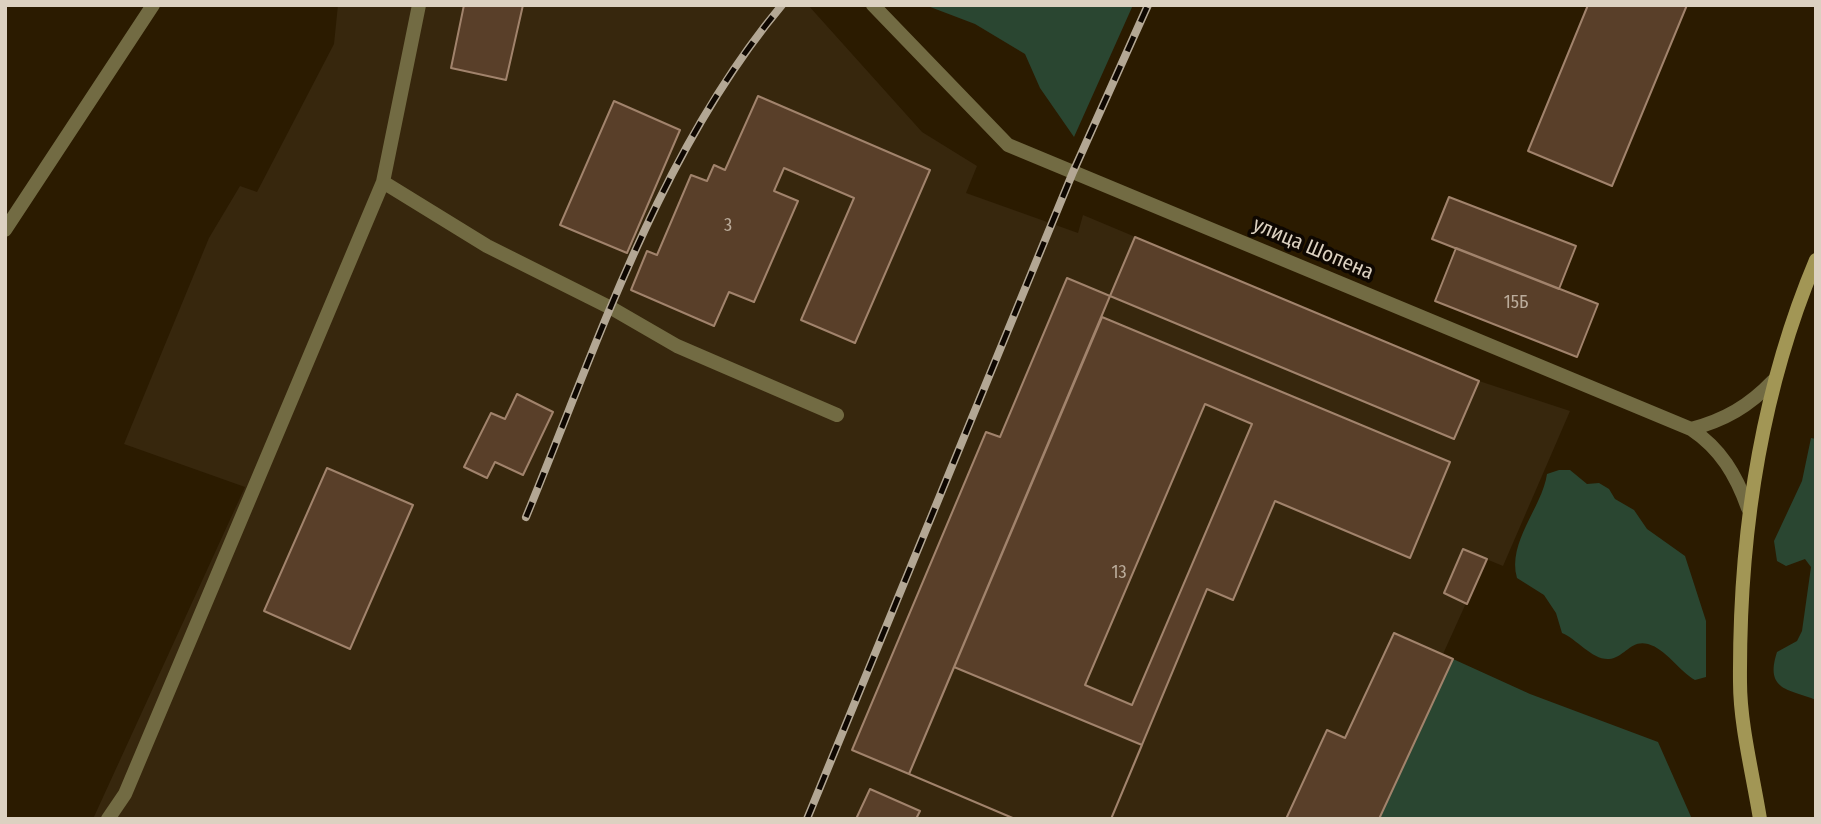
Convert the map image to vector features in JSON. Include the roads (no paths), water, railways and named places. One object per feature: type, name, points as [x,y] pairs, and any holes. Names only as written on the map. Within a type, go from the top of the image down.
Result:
[{"type":"main road","points":[[1760,819],[1740,684],[1748,508],[1773,381],[1790,320],[1816,260]]},
{"type":"street","points":[[5,230],[153,5]]},
{"type":"street","points":[[108,819],[125,794],[383,182],[419,5]]},
{"type":"street","name":"улица Шопена","points":[[873,5],[1008,145],[1691,429],[1709,441],[1724,458],[1739,482],[1748,508]]},
{"type":"street","points":[[383,182],[487,246],[612,309],[677,346],[837,415]]},
{"type":"street","points":[[1691,429],[1735,413],[1755,400],[1773,381]]},
{"type":"railway","points":[[526,517],[606,317],[666,185],[739,62],[782,5]]},
{"type":"railway","points":[[807,819],[1073,172],[1148,5]]}]
